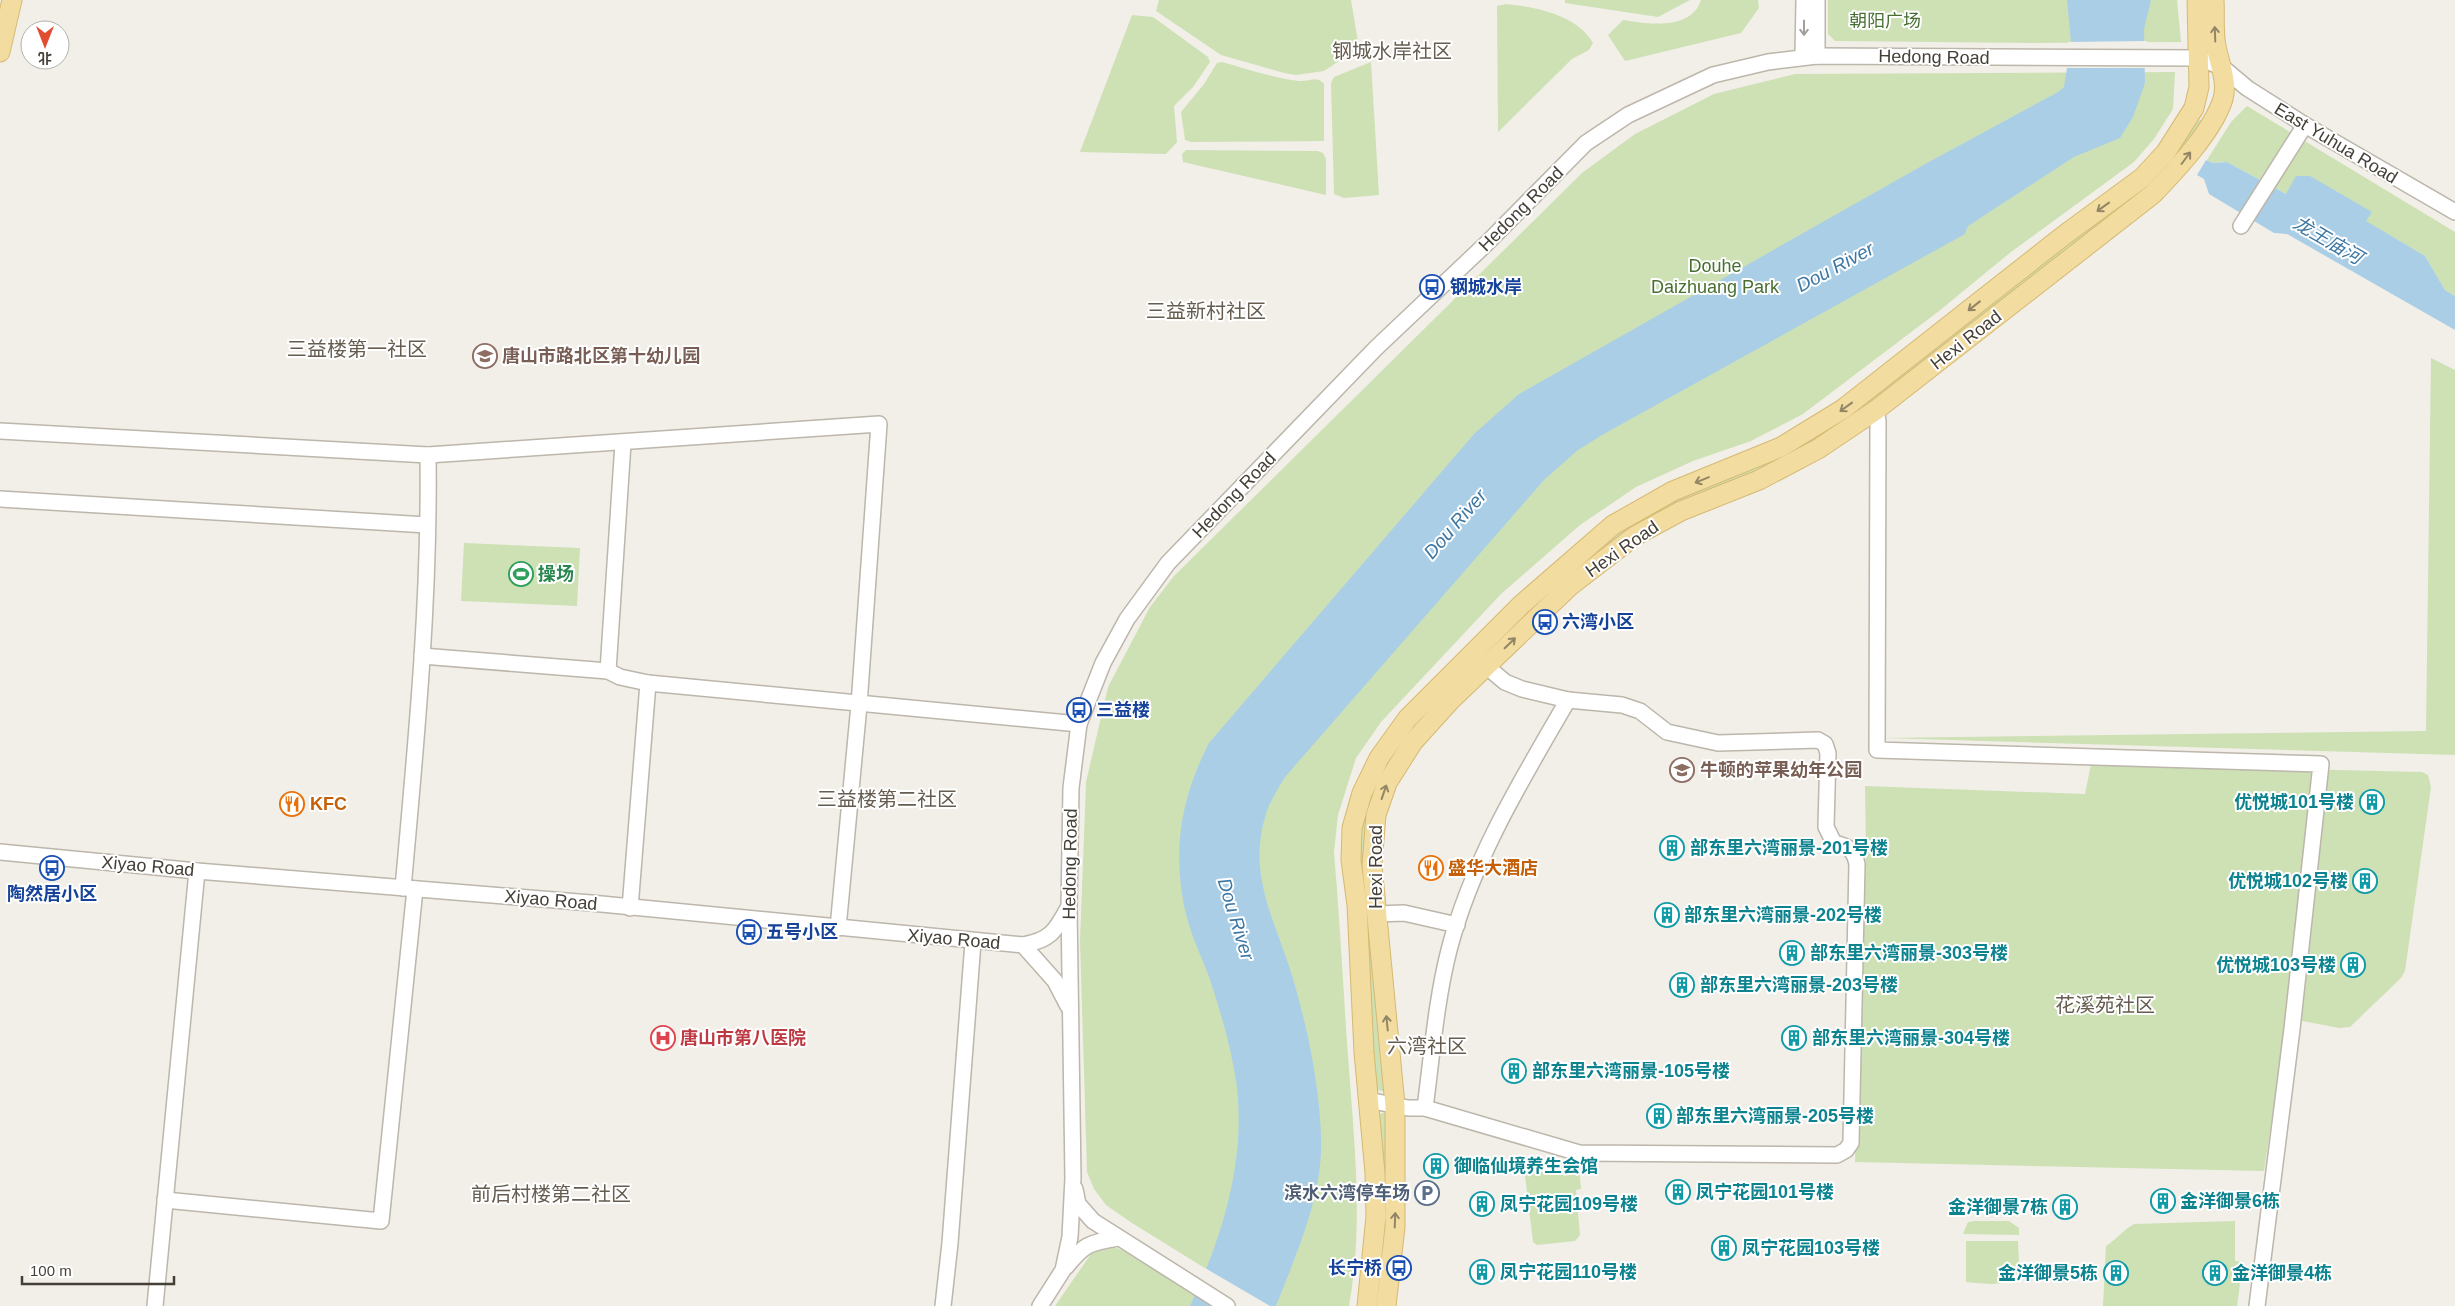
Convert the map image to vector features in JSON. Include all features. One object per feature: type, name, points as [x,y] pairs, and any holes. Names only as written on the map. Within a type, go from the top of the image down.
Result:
[{"type":"main road","name":"Hexi Road","points":[[1367,1306],[1376,1216],[1375,1173],[1368,1100],[1356,905],[1351,860],[1352,828],[1362,793],[1379,758],[1407,719],[1522,604],[1613,525],[1673,491],[1782,447],[1843,409],[2063,236],[2142,178],[2166,152],[2194,108],[2199,87],[2197,0]]},
{"type":"main road","name":"Hexi Road","points":[[1386,1306],[1395,1227],[1395,1105],[1372,865],[1376,815],[1387,783],[1413,742],[1451,700],[1570,586],[1635,536],[1681,511],[1759,480],[1818,449],[1876,410],[2154,194],[2182,163],[2208,128],[2224,98],[2222,68],[2216,45],[2214,0]]},
{"type":"main road","points":[[0,52],[7,7]]},
{"type":"main road","points":[[1470,656],[1486,666]]},
{"type":"street","points":[[1804,0],[1810,56]]},
{"type":"street","points":[[1810,56],[1817,0]]},
{"type":"street","name":"Hedong Road","points":[[1040,1306],[1063,1270],[1070,1237],[1072,1178],[1069,907],[1071,788],[1079,724],[1102,663],[1122,626],[1168,563],[1376,348],[1487,243],[1586,144],[1628,115],[1713,74],[1768,62],[1810,56],[2198,58]]},
{"type":"street","name":"East Yuhua Road","points":[[2198,58],[2222,68],[2247,88],[2305,125],[2455,212]]},
{"type":"street","points":[[2242,226],[2305,125]]},
{"type":"street","points":[[1876,410],[1878,420],[1877,750],[2321,764],[2292,1029],[2257,1306]]},
{"type":"street","points":[[0,431],[428,455],[879,424],[859,705],[838,928]]},
{"type":"street","points":[[608,671],[623,442]]},
{"type":"street","points":[[166,1200],[381,1221],[409,888],[422,656],[428,455]]},
{"type":"street","points":[[0,499],[427,525]]},
{"type":"street","points":[[422,656],[608,671],[620,677],[648,684],[1079,724]]},
{"type":"street","points":[[1368,1100],[1425,1108],[1579,1153],[1836,1156],[1846,1150],[1850,1144],[1857,864],[1855,853],[1848,846],[1834,843],[1826,826],[1828,761],[1824,744],[1818,740],[1718,743],[1666,732],[1640,711],[1622,705],[1568,700],[1505,682],[1486,666]]},
{"type":"street","points":[[630,908],[648,684]]},
{"type":"street","points":[[1425,1108],[1438,1011],[1449,950],[1457,924],[1497,828],[1517,788],[1568,700]]},
{"type":"street","name":"Xiyao Road","points":[[0,852],[630,908],[1023,946],[1055,981],[1070,1009]]},
{"type":"street","points":[[155,1306],[198,871]]},
{"type":"street","points":[[1023,946],[1042,942],[1053,932],[1069,907]]},
{"type":"street","points":[[1376,914],[1404,913],[1457,924]]},
{"type":"street","points":[[943,1306],[950,1243],[973,942]]},
{"type":"street","name":"Hedong Road","points":[[1072,1178],[1078,1204],[1093,1221],[1226,1306]]},
{"type":"street","points":[[1063,1270],[1078,1251],[1090,1243],[1118,1238]]},
{"type":"green space","points":[[1159,0],[1351,0],[1359,48],[1324,71],[1296,75],[1284,73],[1221,55],[1156,11]]},
{"type":"green space","points":[[1565,0],[1690,0],[1658,17],[1565,3]]},
{"type":"green space","points":[[1701,0],[1758,0],[1759,8],[1741,33],[1625,61],[1608,35],[1623,20],[1656,24],[1679,21],[1688,17],[1696,10]]},
{"type":"green space","name":"朝阳广场","points":[[1828,0],[2177,0],[2181,42],[1835,41],[1828,34]]},
{"type":"green space","points":[[1506,4],[1530,7],[1555,14],[1577,26],[1586,33],[1593,43],[1589,50],[1572,59],[1498,132],[1497,6]]},
{"type":"green space","points":[[1132,15],[1153,17],[1208,57],[1210,62],[1193,87],[1174,106],[1177,142],[1166,154],[1080,152]]},
{"type":"green space","points":[[1222,62],[1280,78],[1299,81],[1316,79],[1321,81],[1324,84],[1324,141],[1191,142],[1185,140],[1181,112],[1204,84],[1217,63]]},
{"type":"green space","points":[[1371,62],[1379,195],[1344,198],[1334,194],[1331,83],[1334,77]]},
{"type":"green space","name":"Douhe Daizhuang Park","points":[[2175,72],[2173,109],[2154,139],[2134,162],[2011,252],[1939,311],[1803,414],[1751,441],[1693,461],[1636,487],[1580,525],[1501,594],[1381,722],[1356,758],[1338,815],[1334,852],[1356,1181],[1356,1244],[1349,1306],[1266,1306],[1106,1205],[1094,1189],[1087,1172],[1080,941],[1086,782],[1108,687],[1150,607],[1174,576],[1582,173],[1635,134],[1714,94],[1795,74]]},
{"type":"green space","points":[[2247,106],[2455,232],[2455,296],[2445,290],[2425,256],[2365,221],[2372,212],[2286,194],[2227,162],[2213,163],[2207,160],[2231,122]]},
{"type":"green space","points":[[2201,120],[2202,122],[2167,172],[1848,420],[1771,467],[1682,502],[1487,656],[1482,656],[1481,651],[1596,547],[1642,514],[1784,453],[2175,153],[2197,121]]},
{"type":"green space","points":[[1186,150],[1318,151],[1323,153],[1326,159],[1326,195],[1183,162],[1182,154]]},
{"type":"green space","points":[[2431,358],[2455,370],[2455,755],[1884,738],[2426,731]]},
{"type":"green space","name":"操场","points":[[464,543],[580,548],[577,606],[461,601]]},
{"type":"green space","points":[[1465,669],[1370,812],[1386,1092],[1373,1089],[1357,860],[1364,807],[1390,751]]},
{"type":"green space","points":[[2091,764],[2422,772],[2428,775],[2431,787],[2405,971],[2401,978],[2350,1027],[2339,1028],[2287,1018],[2264,1171],[1855,1162],[1866,848],[1865,786],[2085,794]]},
{"type":"green space","points":[[1387,1111],[1390,1201],[1379,1306],[1374,1306],[1376,1116]]},
{"type":"green space","points":[[1579,1166],[1581,1189],[1576,1190],[1580,1235],[1575,1241],[1537,1245],[1533,1242],[1524,1167]]},
{"type":"green space","points":[[2009,1221],[2019,1228],[2019,1235],[1963,1234],[1968,1222]]},
{"type":"green space","points":[[2235,1221],[2235,1261],[2243,1262],[2237,1306],[2103,1306],[2106,1246],[2130,1226],[2134,1224]]},
{"type":"green space","points":[[1966,1241],[2018,1241],[2019,1266],[2015,1276],[2003,1283],[1996,1284],[1966,1282]]},
{"type":"green space","points":[[1111,1246],[1124,1251],[1216,1306],[1055,1306],[1091,1254],[1098,1247]]},
{"type":"water","name":"Dou River","points":[[2067,0],[2151,0],[2144,29],[2145,83],[2133,117],[2120,138],[2074,157],[1968,226],[1965,234],[1578,450],[1544,480],[1285,777],[1266,814],[1261,837],[1260,859],[1266,900],[1294,982],[1312,1057],[1321,1135],[1318,1179],[1308,1222],[1276,1306],[1190,1306],[1213,1252],[1230,1196],[1238,1138],[1239,1109],[1231,1053],[1208,974],[1187,918],[1180,872],[1179,850],[1185,806],[1199,764],[1209,743],[1474,434],[1519,394],[2064,87],[2071,42]]},
{"type":"water","name":"龙王庙河","points":[[2206,160],[2213,163],[2227,162],[2286,194],[2296,176],[2310,176],[2372,212],[2366,221],[2425,256],[2445,290],[2455,296],[2455,330],[2287,234],[2274,233],[2209,194],[2204,179],[2197,175]]},
{"type":"pier","points":[[2147,41],[2148,68],[2064,68],[2068,42]]},
{"type":"pier","points":[[1205,1268],[1270,1306],[1213,1306],[1193,1294]]},
{"type":"place","name":"钢城水岸","points":[[1432,287]]},
{"type":"place","name":"唐山市路北区第十幼儿园","points":[[485,356]]},
{"type":"place","name":"操场","points":[[521,574]]},
{"type":"place","name":"六湾小区","points":[[1545,622]]},
{"type":"place","name":"三益楼","points":[[1079,710]]},
{"type":"place","name":"牛顿的苹果幼年公园","points":[[1682,770]]},
{"type":"place","name":"优悦城101号楼","points":[[2372,802]]},
{"type":"place","name":"KFC","points":[[292,804]]},
{"type":"place","name":"部东里六湾丽景-201号楼","points":[[1672,848]]},
{"type":"place","name":"陶然居小区","points":[[52,868]]},
{"type":"place","name":"盛华大酒店","points":[[1431,868]]},
{"type":"place","name":"优悦城102号楼","points":[[2365,881]]},
{"type":"place","name":"部东里六湾丽景-202号楼","points":[[1667,915]]},
{"type":"place","name":"五号小区","points":[[749,932]]},
{"type":"place","name":"部东里六湾丽景-303号楼","points":[[1792,953]]},
{"type":"place","name":"优悦城103号楼","points":[[2353,965]]},
{"type":"place","name":"部东里六湾丽景-203号楼","points":[[1682,985]]},
{"type":"place","name":"唐山市第八医院","points":[[663,1038]]},
{"type":"place","name":"部东里六湾丽景-304号楼","points":[[1794,1038]]},
{"type":"place","name":"部东里六湾丽景-105号楼","points":[[1514,1071]]},
{"type":"place","name":"部东里六湾丽景-205号楼","points":[[1659,1116]]},
{"type":"place","name":"御临仙境养生会馆","points":[[1436,1166]]},
{"type":"place","name":"凤宁花园101号楼","points":[[1678,1192]]},
{"type":"place","name":"滨水六湾停车场","points":[[1427,1193]]},
{"type":"place","name":"金洋御景6栋","points":[[2163,1201]]},
{"type":"place","name":"凤宁花园109号楼","points":[[1482,1204]]},
{"type":"place","name":"金洋御景7栋","points":[[2065,1207]]},
{"type":"place","name":"凤宁花园103号楼","points":[[1724,1248]]},
{"type":"place","name":"长宁桥","points":[[1399,1268]]},
{"type":"place","name":"凤宁花园110号楼","points":[[1482,1272]]},
{"type":"place","name":"金洋御景5栋","points":[[2116,1273]]},
{"type":"place","name":"金洋御景4栋","points":[[2215,1273]]},
{"type":"district","name":"钢城水岸社区","points":[[1392,51]]},
{"type":"district","name":"三益新村社区","points":[[1206,311]]},
{"type":"district","name":"三益楼第一社区","points":[[357,349]]},
{"type":"district","name":"三益楼第二社区","points":[[887,799]]},
{"type":"district","name":"花溪苑社区","points":[[2105,1005]]},
{"type":"district","name":"六湾社区","points":[[1427,1046]]},
{"type":"district","name":"前后村楼第二社区","points":[[551,1194]]}]
